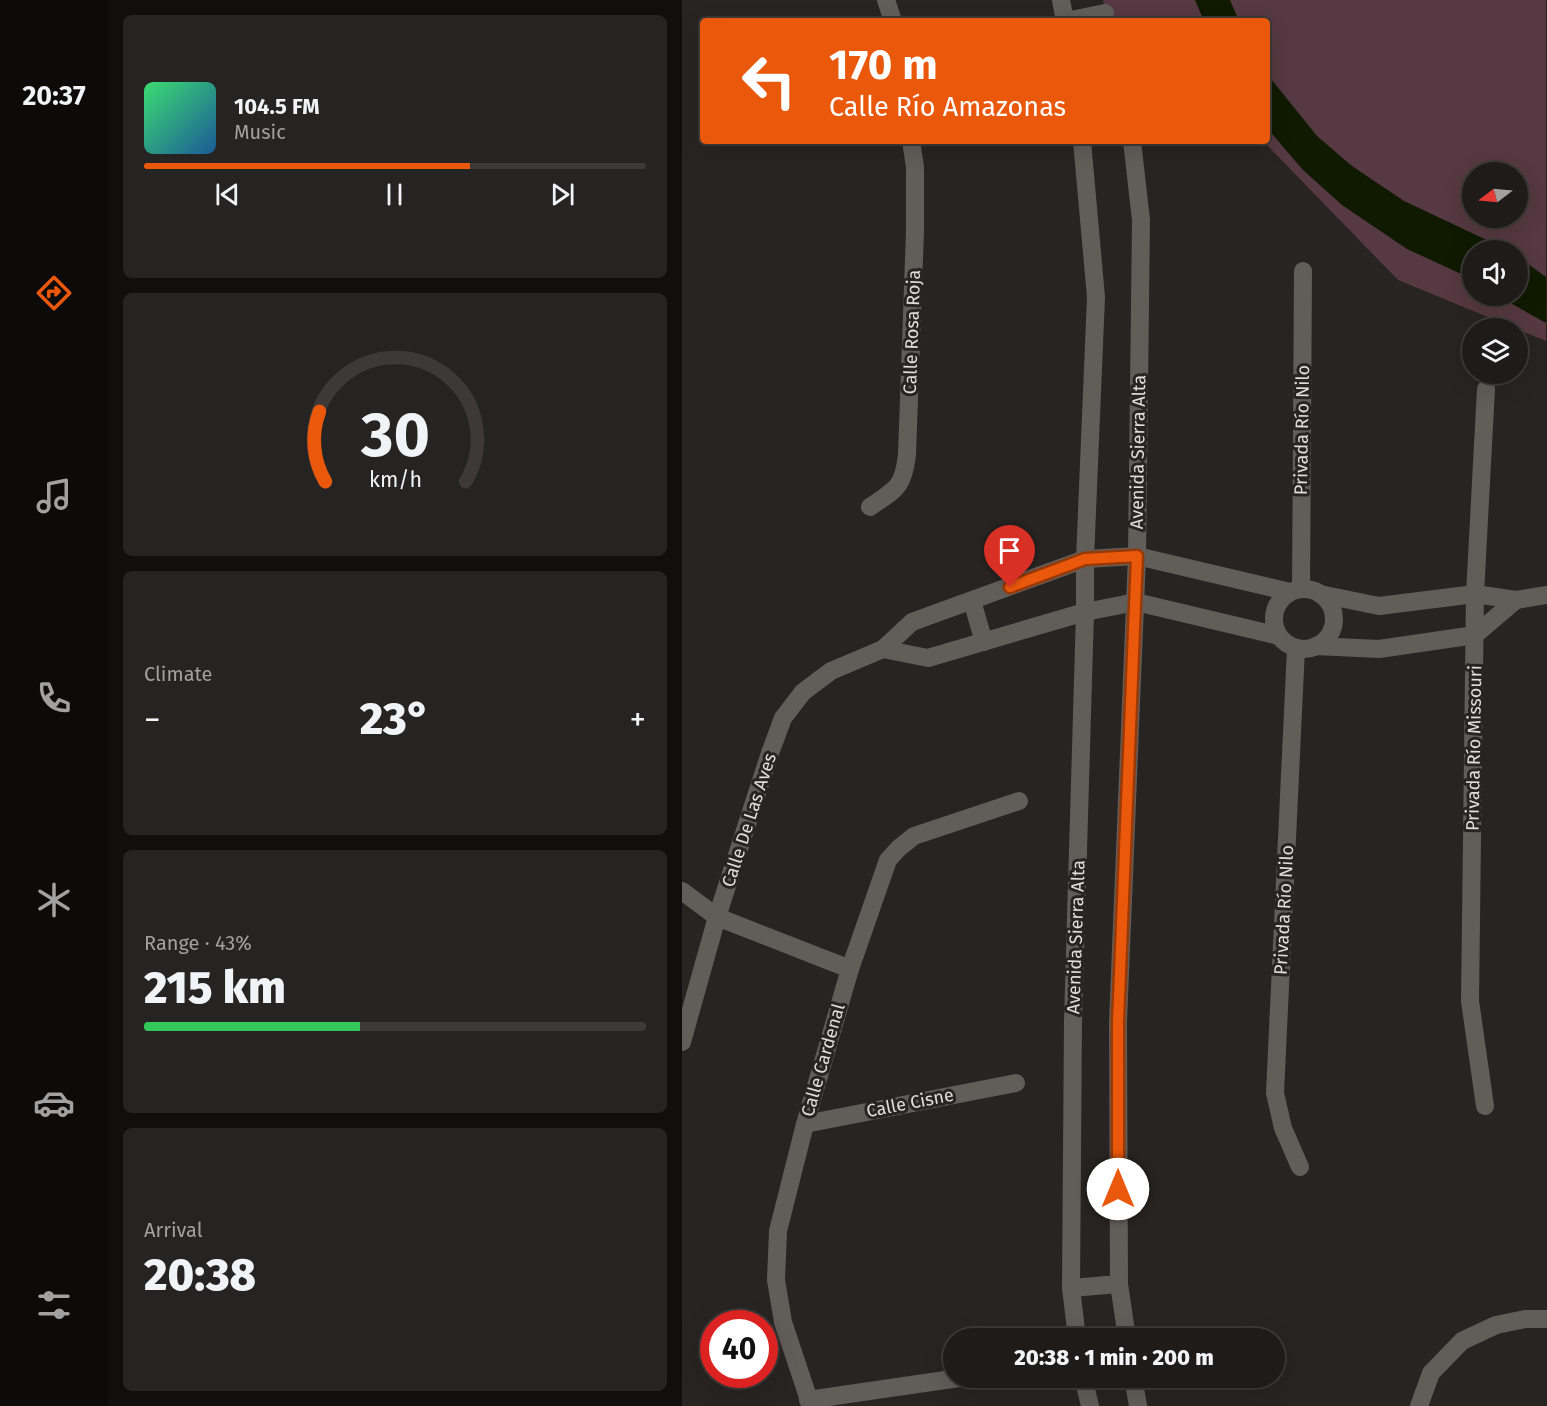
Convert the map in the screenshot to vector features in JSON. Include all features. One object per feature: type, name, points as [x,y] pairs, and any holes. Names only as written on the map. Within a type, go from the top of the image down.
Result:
[{"type":"street","points":[[886,0],[891,18]]},
{"type":"street","points":[[1061,0],[1064,18]]},
{"type":"street","points":[[1077,18],[1105,11]]},
{"type":"street","name":"Calle Rosa Roja","points":[[870,507],[897,488],[904,476],[907,454],[915,231],[915,167],[911,144]]},
{"type":"street","name":"Avenida Sierra Alta","points":[[1076,1328],[1071,1288],[1073,1021],[1086,612],[1085,559],[1096,297],[1082,144]]},
{"type":"street","name":"Avenida Sierra Alta","points":[[1126,1328],[1119,1284],[1118,1022],[1137,556],[1141,220],[1132,144]]},
{"type":"street","name":"Privada Río Nilo","points":[[1296,590],[1303,270]]},
{"type":"street","name":"Privada Río Missouri","points":[[1485,1106],[1471,1001],[1475,594],[1486,389]]},
{"type":"street","name":"Calle De Las Aves","points":[[682,1042],[717,917],[783,718],[803,692],[830,671],[883,649],[912,622],[1085,559],[1137,556],[1296,590]]},
{"type":"street","points":[[1516,600],[1475,635],[1379,649],[1316,646],[1306,649],[1296,648],[1279,636],[1274,627],[1276,606],[1282,598],[1296,590],[1311,590],[1320,594],[1379,606],[1475,594],[1516,600],[1546,595]]},
{"type":"street","points":[[1316,646],[1331,631],[1333,621],[1328,601],[1320,594]]},
{"type":"street","points":[[972,601],[984,642]]},
{"type":"street","points":[[883,649],[928,658],[1086,612],[1136,602],[1279,636]]},
{"type":"street","name":"Privada Río Nilo","points":[[1296,648],[1275,1093],[1283,1128],[1300,1167]]},
{"type":"street","name":"Calle Cardenal","points":[[809,1403],[783,1322],[776,1280],[778,1231],[805,1124],[850,969],[888,860],[914,836],[1019,801]]},
{"type":"street","points":[[682,891],[717,917],[850,969]]},
{"type":"street","name":"Calle Cisne","points":[[805,1124],[1016,1083]]},
{"type":"street","points":[[1071,1288],[1119,1284]]},
{"type":"street","points":[[1419,1406],[1431,1374],[1462,1341],[1496,1324],[1525,1319],[1546,1319]]},
{"type":"street","points":[[809,1403],[943,1381]]},
{"type":"street","points":[[1086,1388],[1090,1406]]},
{"type":"street","points":[[1135,1388],[1138,1406]]},
{"type":"shaded area","points":[[1103,0],[1546,0],[1546,341],[1528,334],[1528,318],[1490,318],[1398,280],[1266,144],[1270,144],[1270,18],[1106,18]]},
{"type":"shaded area","points":[[1195,0],[1230,0],[1238,18],[1203,18]]},
{"type":"shaded area","points":[[1270,78],[1317,136],[1352,166],[1404,201],[1487,240],[1462,240],[1462,274],[1407,249],[1342,205],[1303,170],[1270,132]]},
{"type":"shaded area","points":[[1528,264],[1546,277],[1546,323],[1516,306],[1528,306]]},
{"type":"route","points":[[1010,587],[1085,559],[1137,556],[1118,1022],[1118,1189]]}]
